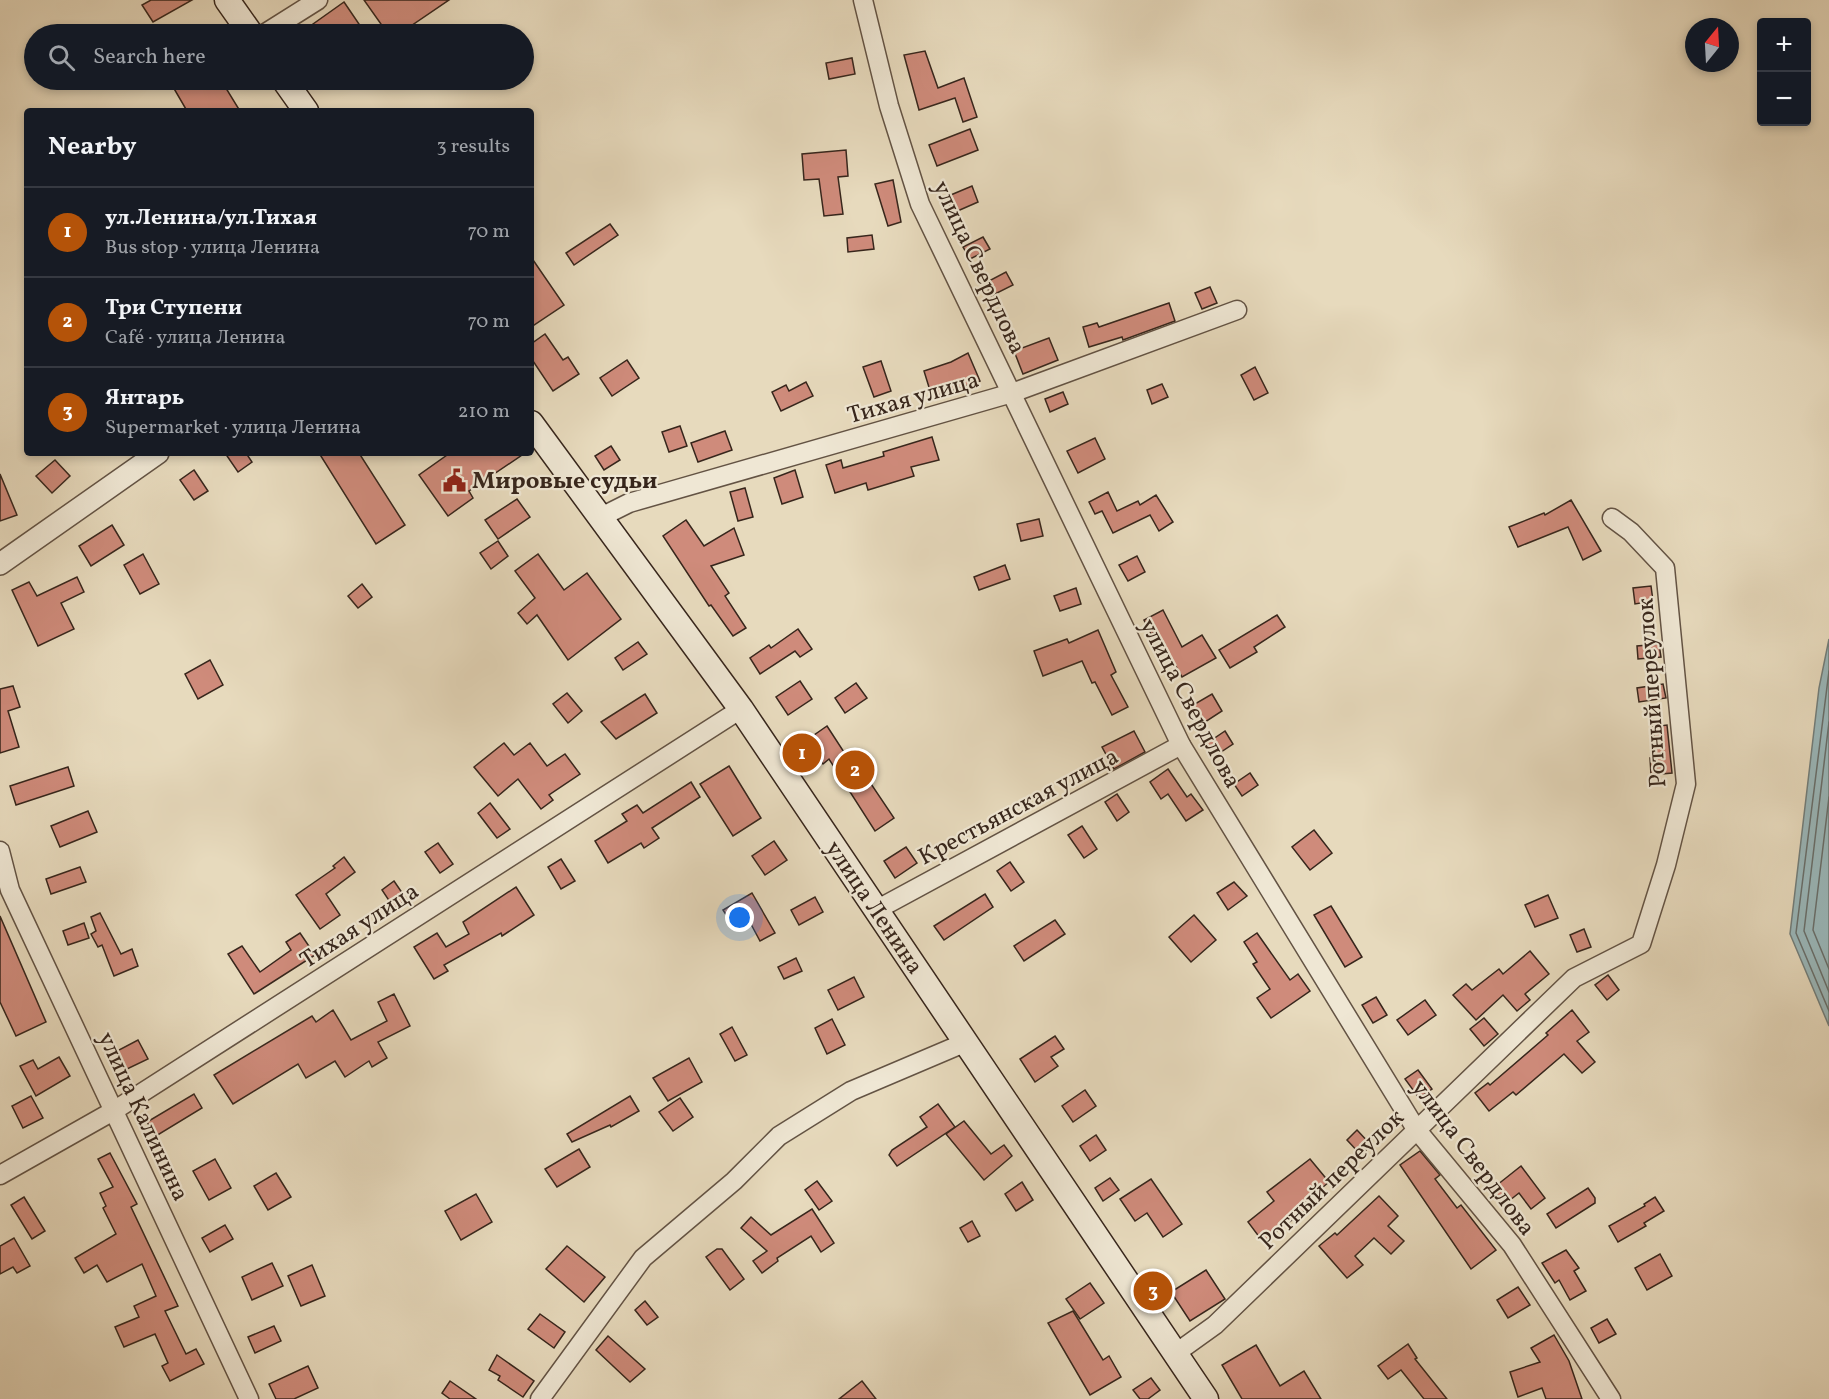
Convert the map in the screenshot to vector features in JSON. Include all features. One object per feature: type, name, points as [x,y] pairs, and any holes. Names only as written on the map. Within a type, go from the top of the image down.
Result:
[{"type":"main road","points":[[227,0],[244,24]]},
{"type":"main road","points":[[291,90],[304,108]]},
{"type":"main road","name":"улица Ленина","points":[[534,427],[741,709],[878,909],[964,1043],[1206,1399]]},
{"type":"street","points":[[280,24],[318,0]]},
{"type":"street","name":"улица Свердлова","points":[[863,0],[889,106],[920,204],[1181,745],[1416,1129],[1512,1245],[1611,1399]]},
{"type":"street","name":"Тихая улица","points":[[599,518],[629,503],[1012,393],[1237,310]]},
{"type":"street","points":[[0,564],[154,456]]},
{"type":"street","name":"Ротный переулок","points":[[1176,1353],[1215,1325],[1574,978],[1641,944],[1666,865],[1686,784],[1665,568],[1631,532],[1612,518]]},
{"type":"street","name":"Тихая улица","points":[[0,1175],[115,1110],[741,709]]},
{"type":"street","name":"Крестьянская улица","points":[[878,909],[1181,745]]},
{"type":"street","name":"улица Калинина","points":[[0,851],[5,892],[115,1110],[249,1399]]},
{"type":"street","points":[[540,1399],[643,1258],[734,1181],[779,1136],[851,1091],[964,1043]]},
{"type":"water","points":[[1829,639],[1829,1026],[1790,934],[1819,688]]},
{"type":"building","points":[[151,0],[192,0],[153,22],[142,5]]},
{"type":"building","points":[[364,0],[449,0],[414,24],[381,24]]},
{"type":"building","points":[[344,2],[359,24],[313,24]]},
{"type":"building","points":[[925,51],[938,88],[964,78],[977,117],[963,122],[955,98],[919,110],[904,55]]},
{"type":"building","points":[[852,58],[855,74],[829,79],[826,63]]},
{"type":"building","points":[[175,90],[227,90],[238,108],[185,108]]},
{"type":"building","points":[[970,129],[978,150],[937,166],[929,145]]},
{"type":"building","points":[[846,150],[848,176],[838,177],[843,214],[824,216],[819,179],[804,180],[802,154]]},
{"type":"building","points":[[893,180],[901,222],[888,226],[875,184]]},
{"type":"building","points":[[972,186],[978,202],[953,213],[946,197]]},
{"type":"building","points":[[610,224],[618,235],[574,265],[566,253]]},
{"type":"building","points":[[872,235],[874,249],[848,252],[847,238]]},
{"type":"building","points":[[983,237],[990,249],[970,259],[963,247]]},
{"type":"building","points":[[534,261],[564,305],[534,325]]},
{"type":"building","points":[[1006,272],[1013,285],[991,296],[985,283]]},
{"type":"building","points":[[1210,287],[1217,303],[1202,309],[1195,293]]},
{"type":"building","points":[[1169,303],[1175,321],[1123,340],[1122,337],[1089,347],[1083,327],[1097,323],[1099,327]]},
{"type":"building","points":[[545,334],[563,360],[568,357],[579,374],[553,391],[534,362],[534,342]]},
{"type":"building","points":[[1049,338],[1058,360],[1023,374],[1014,351]]},
{"type":"building","points":[[968,353],[980,381],[932,397],[924,371],[951,362]]},
{"type":"building","points":[[627,360],[639,378],[612,396],[600,378]]},
{"type":"building","points":[[881,361],[891,391],[874,397],[863,367]]},
{"type":"building","points":[[1255,367],[1268,393],[1254,400],[1241,375]]},
{"type":"building","points":[[806,382],[813,396],[781,411],[772,392],[786,385],[789,391]]},
{"type":"building","points":[[1162,384],[1168,397],[1152,404],[1147,390]]},
{"type":"building","points":[[1063,392],[1068,404],[1050,412],[1045,399]]},
{"type":"building","points":[[680,426],[687,446],[669,452],[662,432]]},
{"type":"building","points":[[725,431],[732,450],[698,462],[691,443]]},
{"type":"building","points":[[932,437],[939,460],[911,467],[914,476],[868,490],[866,483],[835,493],[826,465],[841,460],[843,468],[884,456],[883,452]]},
{"type":"building","points":[[1095,438],[1105,459],[1078,473],[1067,451]]},
{"type":"building","points":[[611,446],[620,460],[604,470],[595,456]]},
{"type":"building","points":[[227,456],[248,456],[252,462],[238,472]]},
{"type":"building","points":[[321,456],[361,456],[405,525],[376,544]]},
{"type":"building","points":[[446,456],[521,456],[469,491],[473,498],[448,516],[419,475]]},
{"type":"building","points":[[55,460],[70,476],[52,493],[36,476]]},
{"type":"building","points":[[194,470],[208,491],[194,500],[180,480]]},
{"type":"building","points":[[795,470],[803,497],[782,504],[774,478]]},
{"type":"building","points":[[0,474],[17,515],[0,521]]},
{"type":"building","points":[[745,488],[753,517],[738,521],[730,492]]},
{"type":"building","points":[[1108,492],[1117,511],[1138,501],[1140,505],[1156,495],[1173,522],[1159,531],[1150,515],[1113,533],[1102,511],[1095,514],[1089,502]]},
{"type":"building","points":[[517,499],[530,517],[498,539],[485,520]]},
{"type":"building","points":[[1571,500],[1601,551],[1583,560],[1568,527],[1518,547],[1509,527],[1544,513],[1545,515]]},
{"type":"building","points":[[1039,519],[1043,536],[1021,541],[1017,524]]},
{"type":"building","points":[[686,520],[704,546],[734,528],[744,555],[711,566],[729,593],[725,596],[746,628],[733,636],[711,605],[709,606],[663,536]]},
{"type":"building","points":[[112,525],[124,545],[91,566],[79,546]]},
{"type":"building","points":[[498,541],[508,556],[491,569],[480,553]]},
{"type":"building","points":[[143,554],[159,584],[140,594],[124,565]]},
{"type":"building","points":[[538,554],[564,590],[587,573],[621,619],[568,660],[537,615],[527,624],[518,613],[535,598],[515,571]]},
{"type":"building","points":[[1137,556],[1145,572],[1128,581],[1119,565]]},
{"type":"building","points":[[1005,565],[1010,579],[979,590],[974,577]]},
{"type":"building","points":[[77,577],[84,592],[61,603],[74,629],[38,646],[12,590],[29,582],[37,596]]},
{"type":"building","points":[[362,584],[372,597],[358,608],[348,596]]},
{"type":"building","points":[[1651,586],[1653,601],[1635,604],[1633,588]]},
{"type":"building","points":[[1076,588],[1081,604],[1060,611],[1054,596]]},
{"type":"building","points":[[1163,610],[1182,647],[1202,635],[1216,658],[1182,677],[1156,632],[1151,634],[1144,620]]},
{"type":"building","points":[[1277,615],[1285,627],[1254,647],[1257,652],[1230,668],[1219,650]]},
{"type":"building","points":[[798,629],[812,649],[800,657],[795,651],[760,674],[750,658],[769,645],[771,648]]},
{"type":"building","points":[[1098,630],[1116,672],[1111,675],[1128,707],[1112,715],[1095,682],[1092,683],[1082,661],[1043,676],[1034,651],[1067,639],[1069,643]]},
{"type":"building","points":[[638,642],[647,654],[623,670],[615,658]]},
{"type":"building","points":[[1659,644],[1661,657],[1638,659],[1637,646]]},
{"type":"building","points":[[210,660],[223,685],[198,699],[185,674]]},
{"type":"building","points":[[800,681],[812,699],[788,715],[776,697]]},
{"type":"building","points":[[856,683],[867,698],[845,713],[835,698]]},
{"type":"building","points":[[1663,684],[1666,698],[1639,702],[1637,688]]},
{"type":"building","points":[[13,686],[20,707],[8,711],[19,747],[0,753],[0,689]]},
{"type":"building","points":[[567,693],[582,711],[568,723],[553,704]]},
{"type":"building","points":[[645,694],[657,713],[616,739],[601,722]]},
{"type":"building","points":[[1212,694],[1222,711],[1199,726],[1188,708]]},
{"type":"building","points":[[1667,725],[1672,773],[1651,775],[1650,758],[1656,758],[1653,727]]},
{"type":"building","points":[[827,726],[853,766],[867,757],[876,771],[867,778],[894,818],[875,831],[829,759],[823,764],[807,740]]},
{"type":"building","points":[[1134,731],[1145,752],[1114,769],[1102,747]]},
{"type":"building","points":[[1225,731],[1233,744],[1215,756],[1206,744]]},
{"type":"building","points":[[504,743],[514,755],[530,743],[547,766],[565,754],[580,774],[549,795],[553,800],[541,809],[518,779],[498,796],[474,767]]},
{"type":"building","points":[[729,766],[761,818],[733,836],[700,784]]},
{"type":"building","points":[[68,767],[74,786],[16,805],[10,786]]},
{"type":"building","points":[[1168,769],[1187,797],[1191,794],[1203,810],[1186,821],[1168,794],[1161,799],[1150,782]]},
{"type":"building","points":[[1250,773],[1258,785],[1242,796],[1234,784]]},
{"type":"building","points":[[691,782],[700,797],[652,828],[659,838],[644,848],[641,843],[608,863],[595,841],[627,821],[622,814],[637,805],[643,813]]},
{"type":"building","points":[[1117,794],[1129,812],[1117,821],[1105,802]]},
{"type":"building","points":[[490,803],[510,829],[497,838],[478,813]]},
{"type":"building","points":[[88,811],[97,832],[60,847],[51,826]]},
{"type":"building","points":[[1082,826],[1097,849],[1084,858],[1068,835]]},
{"type":"building","points":[[1314,830],[1332,853],[1310,870],[1292,847]]},
{"type":"building","points":[[774,841],[787,860],[765,875],[752,856]]},
{"type":"building","points":[[438,843],[453,864],[440,873],[425,852]]},
{"type":"building","points":[[906,847],[917,863],[895,878],[884,861]]},
{"type":"building","points":[[344,857],[355,872],[326,894],[340,915],[320,929],[296,895],[335,868],[333,866]]},
{"type":"building","points":[[561,859],[575,881],[561,889],[548,867]]},
{"type":"building","points":[[1010,862],[1024,882],[1011,891],[997,871]]},
{"type":"building","points":[[80,867],[86,882],[51,894],[46,879]]},
{"type":"building","points":[[394,881],[407,900],[394,908],[382,890]]},
{"type":"building","points":[[1234,882],[1247,896],[1228,910],[1217,893]]},
{"type":"building","points":[[516,887],[534,915],[502,936],[501,933],[444,965],[448,971],[434,979],[414,947],[437,933],[446,947],[469,934],[463,922]]},
{"type":"building","points":[[752,893],[775,933],[760,941],[745,913],[730,921],[723,910]]},
{"type":"building","points":[[985,894],[993,907],[944,940],[934,926]]},
{"type":"building","points":[[1548,895],[1558,918],[1535,927],[1525,905]]},
{"type":"building","points":[[815,897],[823,912],[799,925],[791,910]]},
{"type":"building","points":[[1331,906],[1362,957],[1345,967],[1314,915]]},
{"type":"building","points":[[100,913],[121,954],[132,949],[138,966],[114,976],[102,945],[98,947],[91,934],[96,931],[91,917]]},
{"type":"building","points":[[1194,915],[1216,940],[1191,962],[1169,937]]},
{"type":"building","points":[[0,916],[46,1022],[16,1036],[0,1002]]},
{"type":"building","points":[[1055,920],[1065,934],[1024,961],[1014,946]]},
{"type":"building","points":[[84,923],[89,938],[68,945],[63,931]]},
{"type":"building","points":[[1584,929],[1591,947],[1577,952],[1570,935]]},
{"type":"building","points":[[300,933],[315,955],[254,994],[228,954],[242,946],[260,972],[291,950],[286,942]]},
{"type":"building","points":[[1257,933],[1290,980],[1298,974],[1310,991],[1271,1018],[1257,998],[1270,989],[1253,964],[1257,962],[1244,942]]},
{"type":"building","points":[[1530,951],[1549,974],[1525,994],[1530,1000],[1517,1011],[1503,995],[1476,1020],[1453,995],[1466,984],[1472,990],[1499,969],[1503,974]]},
{"type":"building","points":[[796,958],[802,971],[784,979],[778,967]]},
{"type":"building","points":[[1608,975],[1619,990],[1607,1000],[1595,985]]},
{"type":"building","points":[[854,977],[864,997],[838,1010],[828,990]]},
{"type":"building","points":[[394,994],[410,1026],[378,1042],[387,1058],[372,1067],[369,1061],[345,1077],[335,1061],[306,1078],[298,1064],[233,1104],[214,1075],[312,1016],[316,1022],[333,1010],[351,1040],[387,1021],[378,1002]]},
{"type":"building","points":[[1376,997],[1387,1015],[1373,1023],[1362,1005]]},
{"type":"building","points":[[1425,1000],[1436,1015],[1408,1035],[1397,1020]]},
{"type":"building","points":[[1572,1010],[1589,1032],[1577,1041],[1595,1062],[1582,1073],[1564,1054],[1516,1095],[1513,1092],[1489,1111],[1475,1093],[1488,1083],[1490,1085],[1548,1035],[1546,1033]]},
{"type":"building","points":[[1484,1018],[1498,1034],[1484,1046],[1470,1029]]},
{"type":"building","points":[[832,1019],[845,1045],[827,1054],[815,1028]]},
{"type":"building","points":[[732,1027],[747,1055],[735,1061],[720,1034]]},
{"type":"building","points":[[1055,1036],[1064,1049],[1051,1057],[1058,1066],[1035,1082],[1020,1059]]},
{"type":"building","points":[[138,1040],[148,1059],[127,1069],[117,1051]]},
{"type":"building","points":[[59,1057],[70,1076],[36,1096],[20,1066],[33,1060],[38,1069]]},
{"type":"building","points":[[689,1058],[702,1082],[668,1101],[653,1078]]},
{"type":"building","points":[[1418,1070],[1432,1089],[1419,1098],[1405,1079]]},
{"type":"building","points":[[1085,1090],[1096,1106],[1073,1122],[1062,1106]]},
{"type":"building","points":[[194,1094],[202,1108],[156,1136],[147,1122]]},
{"type":"building","points":[[31,1096],[43,1118],[23,1128],[12,1106]]},
{"type":"building","points":[[630,1096],[639,1111],[611,1127],[610,1125],[572,1142],[567,1134]]},
{"type":"building","points":[[680,1098],[693,1117],[673,1131],[659,1112]]},
{"type":"building","points":[[938,1104],[955,1127],[897,1166],[889,1155],[892,1150],[927,1127],[920,1117]]},
{"type":"building","points":[[964,1121],[991,1154],[1004,1145],[1012,1156],[984,1180],[946,1134]]},
{"type":"building","points":[[1357,1130],[1371,1145],[1361,1155],[1347,1140]]},
{"type":"building","points":[[1096,1135],[1106,1150],[1090,1161],[1080,1146]]},
{"type":"building","points":[[579,1149],[590,1167],[557,1187],[545,1169]]},
{"type":"building","points":[[1420,1151],[1440,1175],[1435,1179],[1457,1208],[1461,1205],[1496,1250],[1471,1269],[1400,1165]]},
{"type":"building","points":[[110,1153],[137,1204],[131,1207],[178,1306],[165,1311],[186,1354],[196,1349],[204,1364],[170,1381],[162,1366],[168,1363],[155,1334],[124,1347],[115,1327],[139,1317],[134,1306],[156,1296],[142,1264],[107,1282],[97,1265],[84,1273],[75,1258],[116,1234],[103,1208],[106,1206],[100,1193],[113,1187],[98,1159]]},
{"type":"building","points":[[215,1159],[231,1188],[209,1200],[193,1171]]},
{"type":"building","points":[[1310,1159],[1329,1182],[1305,1202],[1309,1207],[1263,1242],[1248,1222],[1274,1201],[1267,1192]]},
{"type":"building","points":[[1521,1166],[1545,1198],[1531,1209],[1519,1193],[1505,1204],[1492,1189]]},
{"type":"building","points":[[276,1173],[291,1197],[268,1210],[254,1186]]},
{"type":"building","points":[[1110,1178],[1119,1190],[1103,1201],[1095,1188]]},
{"type":"building","points":[[1151,1179],[1182,1224],[1163,1237],[1147,1213],[1135,1221],[1120,1199]]},
{"type":"building","points":[[817,1181],[832,1201],[819,1210],[805,1190]]},
{"type":"building","points":[[1022,1182],[1033,1200],[1016,1211],[1005,1194]]},
{"type":"building","points":[[1588,1188],[1595,1198],[1595,1203],[1556,1228],[1547,1214]]},
{"type":"building","points":[[476,1194],[492,1222],[461,1240],[445,1211]]},
{"type":"building","points":[[1379,1196],[1398,1216],[1388,1226],[1404,1241],[1391,1254],[1374,1238],[1355,1256],[1363,1265],[1347,1278],[1319,1246],[1335,1233],[1337,1235]]},
{"type":"building","points":[[24,1197],[45,1231],[32,1239],[11,1205]]},
{"type":"building","points":[[1655,1197],[1664,1211],[1644,1223],[1646,1226],[1618,1242],[1609,1226],[1645,1206],[1644,1204]]},
{"type":"building","points":[[812,1209],[834,1243],[821,1252],[811,1236],[777,1258],[778,1261],[762,1273],[753,1261],[767,1251],[741,1228],[751,1217],[771,1235]]},
{"type":"building","points":[[972,1221],[980,1236],[968,1242],[960,1228]]},
{"type":"building","points":[[225,1225],[233,1239],[210,1252],[202,1238]]},
{"type":"building","points":[[14,1238],[30,1266],[17,1273],[13,1267],[0,1274],[0,1246]]},
{"type":"building","points":[[567,1246],[605,1277],[584,1302],[546,1269]]},
{"type":"building","points":[[717,1249],[722,1249],[744,1279],[730,1290],[706,1257]]},
{"type":"building","points":[[1566,1250],[1579,1268],[1574,1271],[1586,1291],[1570,1300],[1559,1280],[1555,1283],[1542,1263]]},
{"type":"building","points":[[1660,1254],[1672,1276],[1647,1290],[1635,1268]]},
{"type":"building","points":[[272,1263],[283,1286],[252,1300],[242,1277]]},
{"type":"building","points":[[312,1265],[325,1296],[301,1306],[288,1276]]},
{"type":"building","points":[[1206,1270],[1225,1299],[1190,1321],[1171,1292]]},
{"type":"building","points":[[1090,1283],[1104,1303],[1080,1319],[1066,1299]]},
{"type":"building","points":[[1518,1287],[1530,1305],[1508,1318],[1497,1300]]},
{"type":"building","points":[[645,1301],[658,1317],[647,1325],[635,1310]]},
{"type":"building","points":[[1073,1311],[1103,1360],[1109,1356],[1121,1377],[1090,1395],[1048,1323]]},
{"type":"building","points":[[540,1314],[565,1332],[554,1348],[528,1329]]},
{"type":"building","points":[[1607,1319],[1616,1334],[1599,1343],[1591,1328]]},
{"type":"building","points":[[274,1326],[281,1341],[255,1353],[248,1337]]},
{"type":"building","points":[[1554,1335],[1569,1361],[1582,1399],[1546,1399],[1542,1388],[1518,1397],[1510,1372],[1540,1362],[1531,1348]]},
{"type":"building","points":[[608,1336],[645,1369],[630,1382],[596,1350]]},
{"type":"building","points":[[1408,1344],[1417,1358],[1415,1359],[1447,1399],[1424,1399],[1401,1370],[1388,1379],[1378,1366]]},
{"type":"building","points":[[1256,1345],[1280,1386],[1304,1371],[1321,1399],[1242,1399],[1222,1365]]},
{"type":"building","points":[[497,1355],[534,1381],[523,1397],[498,1380],[500,1376],[489,1370]]},
{"type":"building","points":[[308,1366],[318,1388],[294,1399],[276,1399],[269,1384]]},
{"type":"building","points":[[1151,1378],[1160,1390],[1148,1399],[1140,1399],[1133,1390]]},
{"type":"building","points":[[450,1381],[476,1399],[450,1399],[442,1393]]},
{"type":"building","points":[[862,1381],[876,1399],[839,1399]]},
{"type":"place","name":"Мировые судьи","points":[[454,480]]},
{"type":"place","name":"ул.Ленина/ул.Тихая","points":[[802,753]]},
{"type":"place","name":"Три Ступени","points":[[855,770]]},
{"type":"place","name":"Янтарь","points":[[1153,1291]]}]
